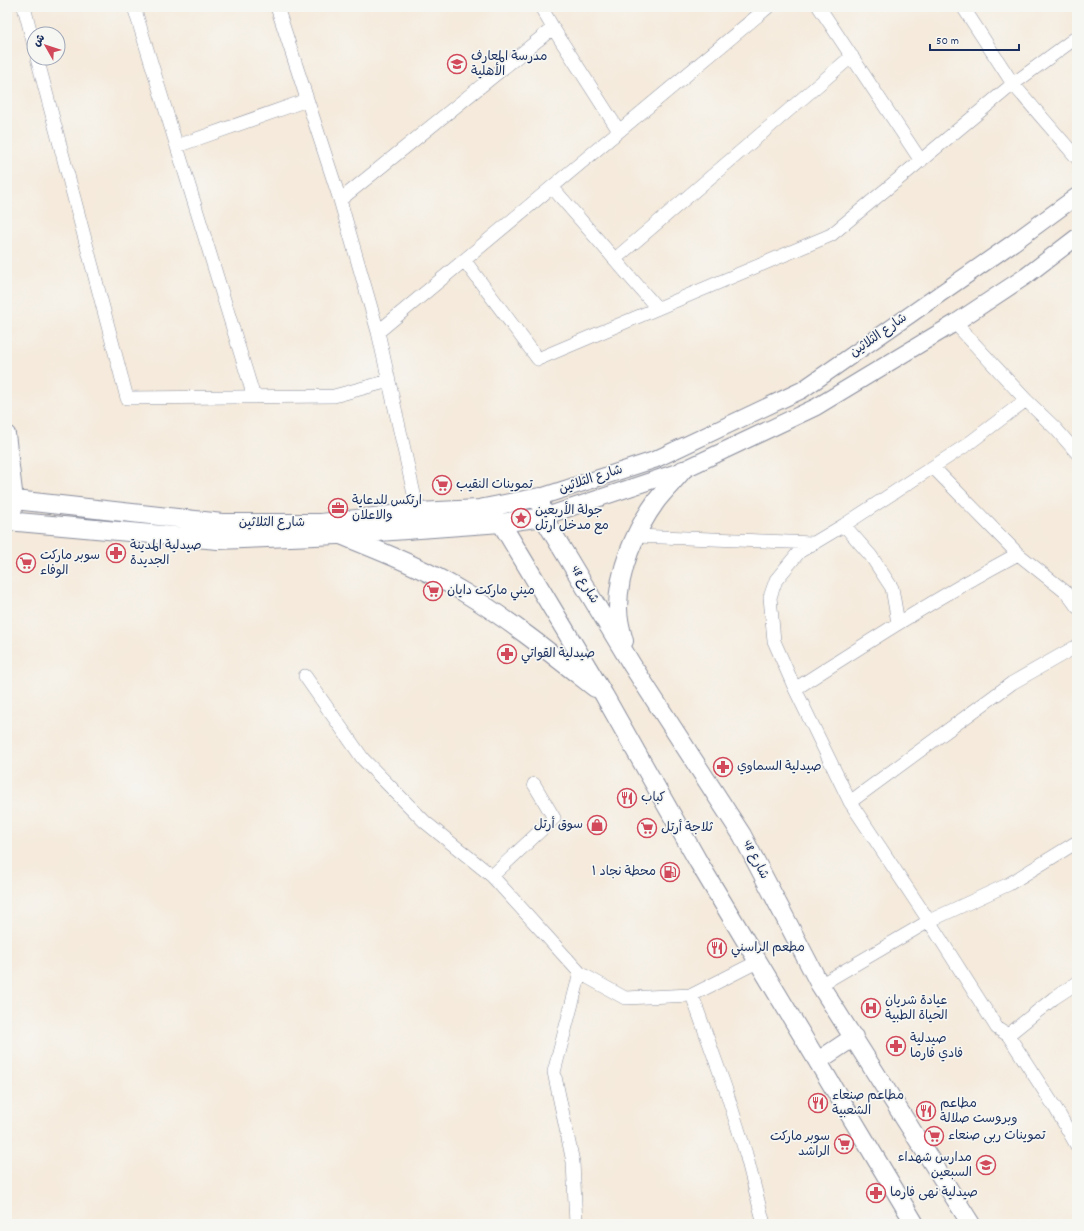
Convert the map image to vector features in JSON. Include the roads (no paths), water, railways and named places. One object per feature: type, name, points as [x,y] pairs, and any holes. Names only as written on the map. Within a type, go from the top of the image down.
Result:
[{"type":"main road","points":[[632,665],[620,627],[618,608],[620,585],[636,536],[645,518],[658,500],[684,470]]},
{"type":"main road","name":"شارع الثلاثين","points":[[11,500],[222,523],[321,523],[418,512],[479,509],[540,497]]},
{"type":"main road","name":"شارع 48","points":[[540,497],[543,517],[632,665],[742,834],[820,985],[971,1224]]},
{"type":"main road","points":[[479,509],[501,523],[604,695],[699,863],[915,1224]]},
{"type":"main road","name":"شارع الثلاثين","points":[[10,521],[218,540],[338,535],[501,523],[543,517]]},
{"type":"main road","points":[[338,535],[405,561],[464,593],[530,637],[604,695]]},
{"type":"main road","points":[[818,1061],[854,1038]]},
{"type":"street","points":[[24,7],[29,26]]},
{"type":"street","points":[[134,7],[254,397]]},
{"type":"street","points":[[277,7],[340,200],[378,332],[418,512]]},
{"type":"street","points":[[541,7],[619,131]]},
{"type":"street","points":[[378,332],[768,7]]},
{"type":"street","points":[[819,7],[921,161]]},
{"type":"street","points":[[963,7],[1013,84],[1077,158]]},
{"type":"street","points":[[340,200],[553,28]]},
{"type":"street","points":[[464,260],[538,358],[831,235],[1013,84],[1077,37]]},
{"type":"street","points":[[615,259],[852,56]]},
{"type":"street","points":[[39,66],[126,398],[334,396],[389,381]]},
{"type":"street","points":[[177,146],[307,100]]},
{"type":"street","points":[[552,187],[657,308]]},
{"type":"street","name":"شارع الثلاثين","points":[[540,497],[654,460],[802,390],[1014,243],[1077,196]]},
{"type":"street","name":"شارع الثلاثين","points":[[543,517],[684,470],[816,407],[955,323],[1026,276],[1077,237]]},
{"type":"street","points":[[955,323],[1077,453]]},
{"type":"street","points":[[1026,400],[968,444],[844,525],[799,552],[776,580],[770,597],[774,640],[795,689],[850,802],[930,920],[997,1028],[1008,1035],[1056,1109],[1077,1146]]},
{"type":"street","points":[[7,434],[11,500],[10,521]]},
{"type":"street","points":[[933,467],[1018,554],[1067,593],[1077,607]]},
{"type":"street","points":[[844,525],[872,556],[892,588],[898,623]]},
{"type":"street","points":[[636,536],[814,543]]},
{"type":"street","points":[[795,689],[898,623],[984,572],[1018,554]]},
{"type":"street","points":[[850,802],[1012,683],[1077,646]]},
{"type":"street","points":[[305,676],[363,759],[425,822],[492,876],[580,973],[625,998],[692,995],[759,961]]},
{"type":"street","points":[[492,876],[554,818],[534,784]]},
{"type":"street","points":[[820,985],[930,920],[1009,884],[1077,842]]},
{"type":"street","points":[[576,1224],[573,1162],[554,1072],[580,973]]},
{"type":"street","points":[[1008,1035],[1054,998],[1077,983]]},
{"type":"street","points":[[692,995],[746,1154],[764,1224]]},
{"type":"place","name":"مدرسة المعارف الأهلية","points":[[457,64]]},
{"type":"place","name":"تموينات النقيب","points":[[442,485]]},
{"type":"place","name":"ارتكس للدعاية والاعلان","points":[[338,508]]},
{"type":"place","name":"جولة الأربعين مع مدخل ارتل","points":[[521,518]]},
{"type":"place","name":"صيدلية المدينة الجديدة","points":[[116,553]]},
{"type":"place","name":"سوبر ماركت الوفاء","points":[[26,563]]},
{"type":"place","name":"ميني ماركت دايان","points":[[433,591]]},
{"type":"place","name":"صيدلية القواتي","points":[[507,654]]},
{"type":"place","name":"صيدلية السماوي","points":[[723,767]]},
{"type":"place","name":"كباب","points":[[627,798]]},
{"type":"place","name":"سوق أرتل","points":[[597,825]]},
{"type":"place","name":"ثلاجة أرتل","points":[[647,828]]},
{"type":"place","name":"محطة نجاد ١","points":[[670,872]]},
{"type":"place","name":"مطعم الراسني","points":[[717,948]]},
{"type":"place","name":"عيادة شريان الحياة الطبية","points":[[871,1008]]},
{"type":"place","name":"صيدلية فادي فارما","points":[[896,1046]]},
{"type":"place","name":"مطاعم صنعاء الشعبية","points":[[818,1103]]},
{"type":"place","name":"مطاعم وبروست صلالة","points":[[926,1111]]},
{"type":"place","name":"تموينات ربى صنعاء","points":[[934,1136]]},
{"type":"place","name":"سوبر ماركت الراشد","points":[[844,1144]]},
{"type":"place","name":"مدارس شهداء السبعين","points":[[986,1165]]},
{"type":"place","name":"صيدلية نهى فارما","points":[[876,1193]]}]
